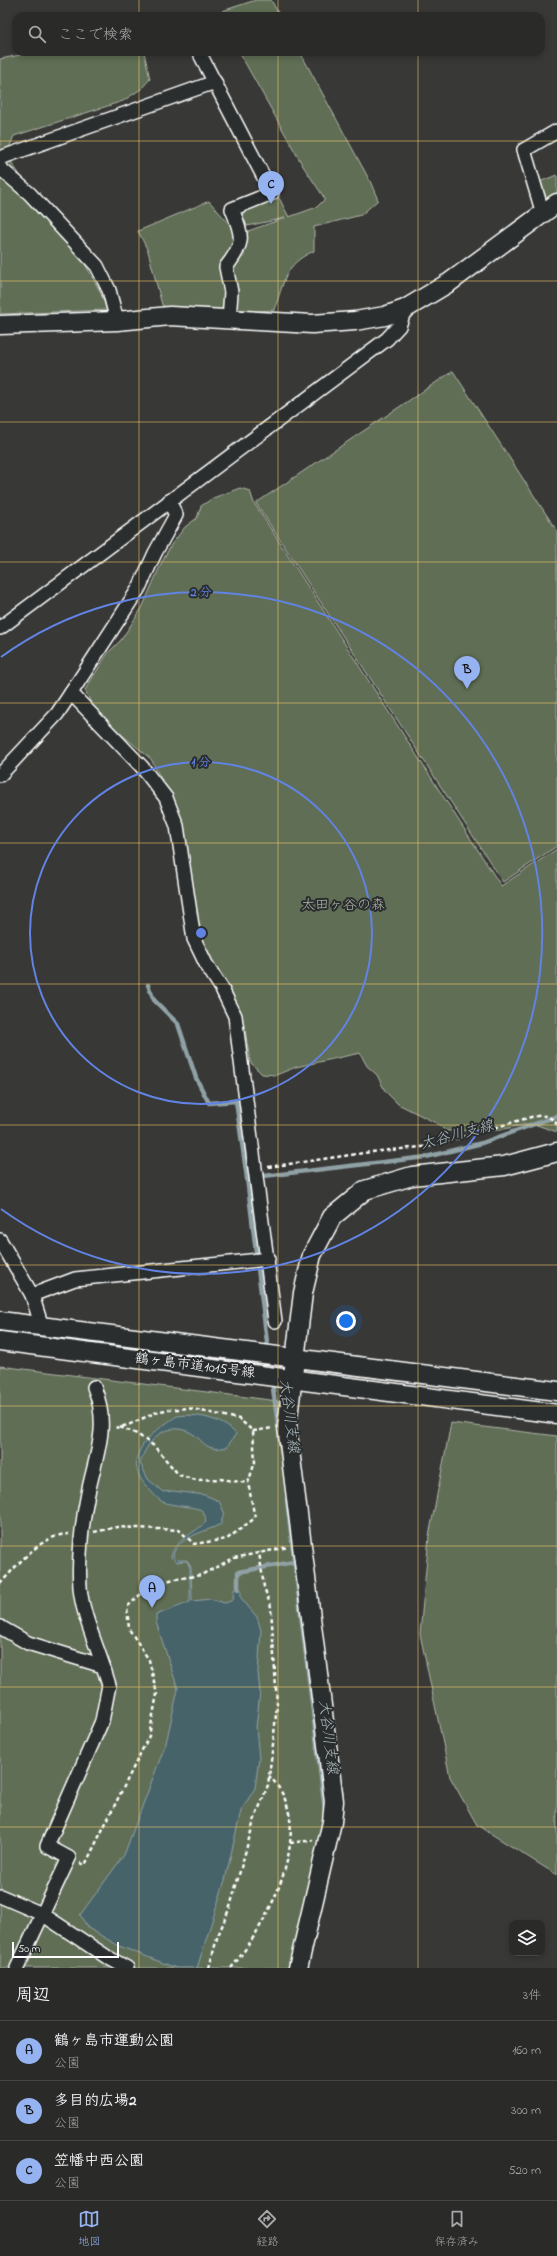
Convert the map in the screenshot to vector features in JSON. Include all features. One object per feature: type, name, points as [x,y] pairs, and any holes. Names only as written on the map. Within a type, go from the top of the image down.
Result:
[{"type":"street","points":[[201,56],[272,193],[232,209],[241,231],[238,252],[226,267],[231,292],[229,320]]},
{"type":"street","points":[[0,158],[215,82]]},
{"type":"street","points":[[543,214],[524,150],[557,131]]},
{"type":"street","points":[[0,168],[30,194],[96,266],[109,290],[117,321]]},
{"type":"street","points":[[0,325],[117,321],[170,316],[312,324],[348,322],[385,316],[405,309],[450,282],[557,203]]},
{"type":"street","points":[[0,628],[387,339],[399,326],[405,309]]},
{"type":"street","points":[[0,775],[57,714],[139,588],[176,515],[169,501]]},
{"type":"street","points":[[71,693],[142,767],[166,798],[176,826],[194,939],[206,964],[222,989],[235,1016],[275,1321]]},
{"type":"street","points":[[298,1968],[327,1842],[334,1801],[287,1426],[291,1378],[303,1293],[312,1254],[332,1217],[365,1190],[412,1176],[504,1166],[557,1152]]},
{"type":"street","points":[[0,1240],[32,1295],[42,1327]]},
{"type":"street","points":[[32,1295],[75,1279],[268,1259]]},
{"type":"street","name":"鶴ヶ島市道1015号線","points":[[0,1321],[557,1391]]},
{"type":"street","name":"鶴ヶ島市道1015号線","points":[[0,1341],[557,1414]]},
{"type":"street","points":[[17,1968],[69,1858],[46,1846],[102,1722],[109,1685],[80,1587],[82,1534],[88,1495],[102,1431],[102,1405],[94,1387]]},
{"type":"street","points":[[0,1627],[28,1643],[103,1666]]},
{"type":"street","points":[[0,1896],[42,1914],[107,1957],[127,1968]]},
{"type":"path","points":[[256,1169],[371,1152],[431,1146],[531,1117],[546,1115],[551,1117],[557,1125]]},
{"type":"path","points":[[0,1584],[19,1563],[41,1545],[60,1534],[82,1534],[117,1527],[179,1530],[194,1544],[227,1539],[255,1518],[248,1483],[255,1462],[253,1431],[239,1419],[188,1408],[159,1411],[119,1427],[102,1431]]},
{"type":"path","points":[[119,1427],[137,1434],[154,1446],[179,1475],[196,1480],[220,1479],[248,1483]]},
{"type":"path","points":[[69,1858],[85,1865],[149,1736],[157,1694],[149,1660],[129,1629],[127,1607],[143,1592],[170,1580],[201,1576],[234,1558],[302,1545]]},
{"type":"path","points":[[209,1968],[217,1938],[230,1907],[235,1883],[269,1776],[277,1705],[271,1607],[264,1587],[259,1552]]},
{"type":"path","points":[[231,1968],[247,1948],[272,1903],[289,1858],[289,1814],[284,1795],[269,1776]]},
{"type":"path","points":[[290,1843],[311,1840],[327,1842]]},
{"type":"green space","points":[[256,0],[271,0],[278,12],[222,12]]},
{"type":"green space","points":[[15,56],[145,56],[150,79],[141,89],[123,101],[14,136],[6,155],[25,182],[27,202],[84,262],[100,291],[107,310],[0,314],[0,59]]},
{"type":"green space","points":[[241,56],[302,56],[370,181],[378,200],[361,215],[314,227],[314,251],[304,256],[291,268],[287,274],[274,310],[256,311],[236,309],[232,273],[236,263],[244,256],[248,231],[285,218],[247,226],[241,212],[278,196],[289,217],[317,207],[325,199],[303,166]]},
{"type":"green space","points":[[557,175],[557,192],[550,198],[542,196],[539,182]]},
{"type":"green space","points":[[209,201],[232,227],[235,244],[223,309],[184,312],[169,308],[162,305],[148,251],[138,231]]},
{"type":"green space","points":[[453,371],[557,531],[557,846],[503,882],[256,503]]},
{"type":"green space","name":"太田ヶ谷の森","points":[[240,488],[250,491],[254,503],[501,886],[557,849],[557,1132],[531,1123],[500,1130],[445,1131],[438,1124],[398,1104],[385,1091],[377,1075],[367,1066],[360,1053],[296,1067],[276,1075],[262,1074],[250,1062],[245,1029],[234,1002],[199,942],[174,805],[151,759],[108,723],[91,703],[85,690],[108,653],[121,640],[142,608],[171,545],[185,527],[197,518],[201,506],[213,498]]},
{"type":"green space","points":[[0,1366],[278,1401],[331,1815],[301,1968],[0,1968]]},
{"type":"green space","points":[[451,1423],[557,1436],[557,1875],[477,1825],[450,1777],[420,1634],[429,1536]]},
{"type":"water","points":[[193,1415],[209,1418],[224,1424],[236,1434],[227,1447],[213,1448],[204,1444],[197,1437],[187,1431],[170,1429],[157,1436],[146,1448],[140,1463],[148,1479],[163,1492],[173,1491],[205,1495],[219,1501],[224,1512],[221,1524],[192,1536],[180,1544],[175,1549],[173,1556],[177,1560],[187,1560],[191,1567],[192,1601],[210,1599],[225,1603],[233,1600],[234,1589],[241,1589],[241,1598],[257,1617],[261,1630],[258,1672],[260,1692],[256,1728],[259,1758],[255,1788],[241,1811],[225,1880],[197,1968],[176,1968],[119,1946],[88,1928],[80,1915],[124,1855],[166,1743],[178,1689],[156,1622],[156,1615],[190,1602],[190,1568],[187,1561],[177,1562],[171,1557],[176,1546],[202,1526],[206,1521],[204,1513],[201,1510],[163,1502],[159,1499],[139,1476],[136,1466],[142,1446],[167,1422],[177,1416]]},
{"type":"waterway","points":[[148,985],[154,1000],[178,1024],[196,1078],[209,1103],[236,1101],[247,1178]]},
{"type":"waterway","name":"大谷川支線","points":[[268,1350],[247,1178],[426,1157],[482,1143],[557,1116]]},
{"type":"waterway","name":"大谷川支線","points":[[272,1381],[281,1447]]},
{"type":"waterway","name":"大谷川支線","points":[[287,1500],[325,1810]]},
{"type":"waterway","points":[[238,1589],[238,1572],[294,1562]]},
{"type":"place","name":"笠幡中西公園","points":[[271,204]]},
{"type":"place","name":"多目的広場2","points":[[467,689]]},
{"type":"place","name":"鶴ヶ島市運動公園","points":[[152,1608]]}]
